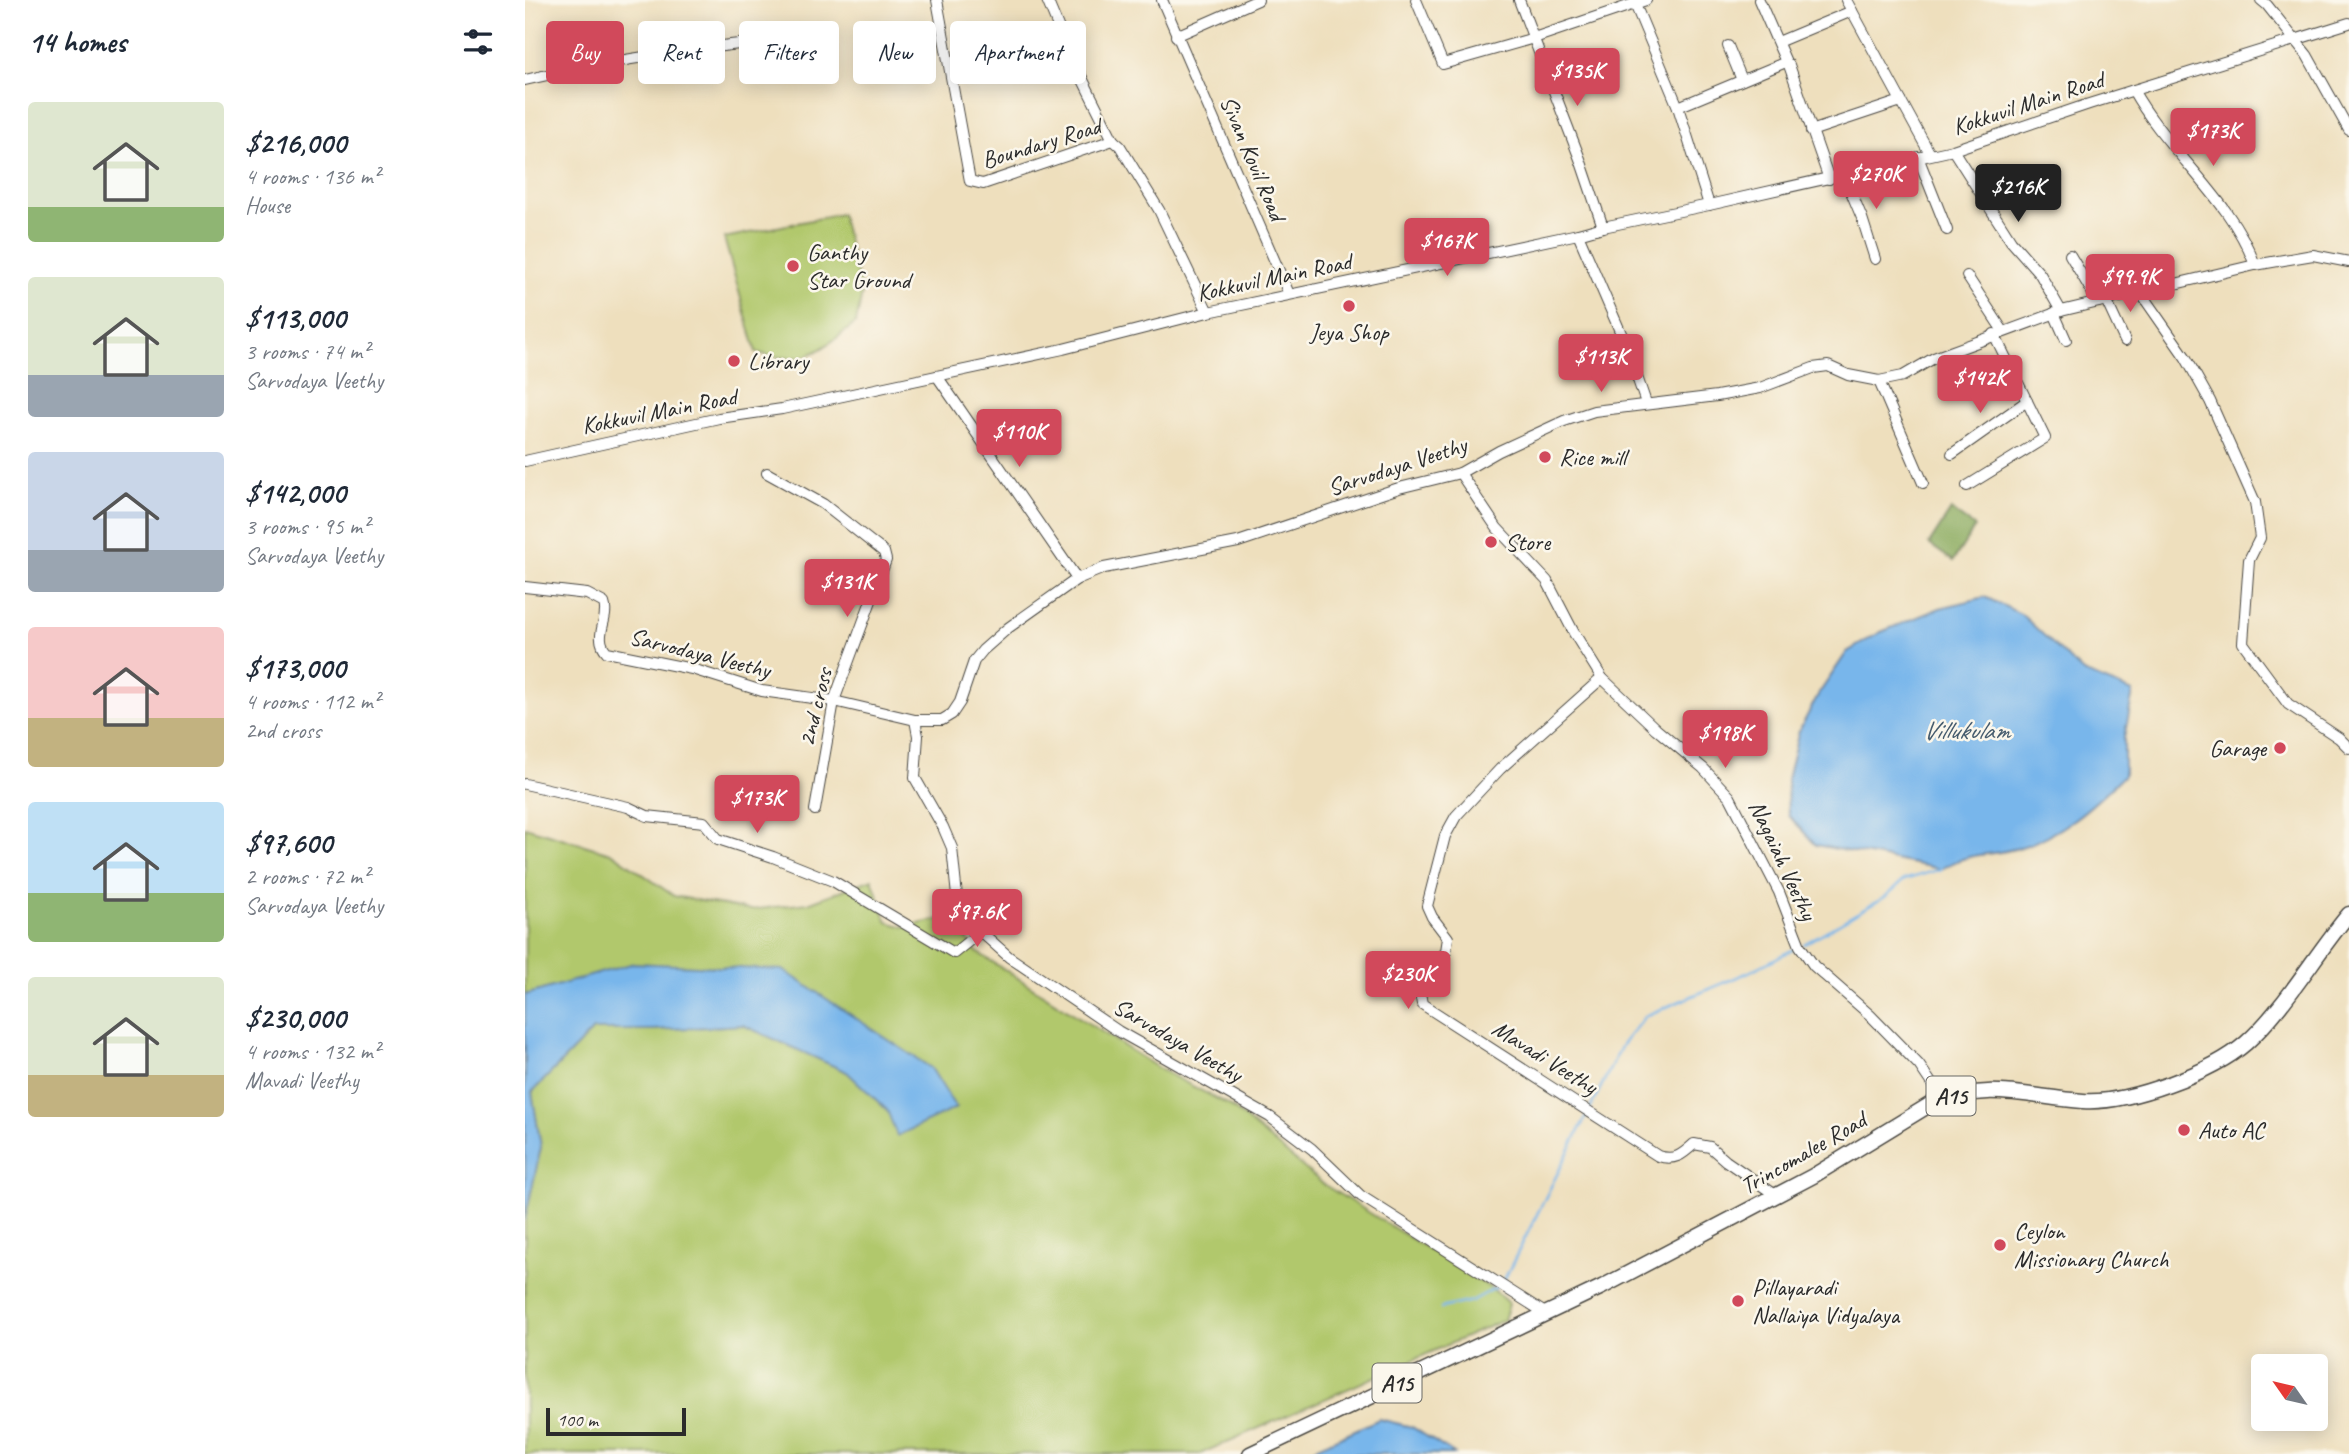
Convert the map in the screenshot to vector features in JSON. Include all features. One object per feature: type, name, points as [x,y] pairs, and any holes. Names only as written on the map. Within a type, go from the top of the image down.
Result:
[{"type":"highway","name":"Trincomalee Road","points":[[1250,1454],[1602,1287],[1777,1196],[1942,1099],[1966,1092],[1999,1091],[2087,1101],[2161,1088],[2212,1065],[2246,1043],[2346,924]]},
{"type":"street","name":"Boundary Road","points":[[937,0],[970,181],[983,184],[1113,140],[1120,146],[1159,209],[1208,312]]},
{"type":"street","points":[[1047,0],[1067,48],[1113,140]]},
{"type":"street","name":"Sivan Kovil Road","points":[[1162,0],[1289,294]]},
{"type":"street","points":[[1177,36],[1258,0]]},
{"type":"street","points":[[1416,0],[1443,64],[1534,38],[1646,0]]},
{"type":"street","points":[[1519,0],[1603,227]]},
{"type":"street","points":[[1759,0],[1789,65],[1829,179]]},
{"type":"street","points":[[1846,0],[1930,154]]},
{"type":"street","points":[[2261,0],[2307,55],[2349,130]]},
{"type":"street","points":[[1635,4],[1678,107],[1709,205]]},
{"type":"street","points":[[1778,42],[1852,11]]},
{"type":"street","name":"Kokkuvil Main Road","points":[[525,461],[719,418],[782,409],[1063,349],[1208,312],[1578,234],[1953,150],[2133,90],[2349,23]]},
{"type":"street","points":[[525,80],[642,57],[739,44]]},
{"type":"street","points":[[1728,46],[1742,80]]},
{"type":"street","points":[[1678,107],[1786,62]]},
{"type":"street","points":[[2133,90],[2155,127],[2204,181],[2239,231],[2255,265]]},
{"type":"street","points":[[1811,131],[1901,102]]},
{"type":"street","points":[[1953,150],[2011,241],[2040,274],[2057,312],[2066,341]]},
{"type":"street","points":[[1918,158],[1947,230]]},
{"type":"street","points":[[1844,175],[1875,259]]},
{"type":"street","points":[[1578,234],[1626,345],[1646,403]]},
{"type":"street","name":"Sarvodaya Veethy","points":[[525,587],[587,594],[604,603],[607,610],[600,635],[602,646],[607,652],[692,669],[762,691],[834,701],[915,720],[942,720],[952,714],[960,702],[974,661],[983,649],[1077,579],[1104,568],[1238,542],[1399,488],[1460,473],[1499,451],[1564,421],[1594,411],[1760,388],[1813,368],[1828,366],[1848,376],[1879,381],[1903,376],[1934,358],[2057,312],[2255,265],[2313,255],[2349,262]]},
{"type":"street","points":[[2070,256],[2102,301],[2125,341]]},
{"type":"street","points":[[1967,275],[1998,332],[2045,438],[1967,486]]},
{"type":"street","points":[[2140,292],[2186,358],[2210,401],[2255,502],[2260,538],[2249,560],[2243,643],[2288,704],[2339,738],[2349,748]]},
{"type":"street","points":[[937,376],[1077,579]]},
{"type":"street","points":[[1879,381],[1923,484]]},
{"type":"street","points":[[1952,454],[2027,401]]},
{"type":"street","name":"2nd cross","points":[[767,473],[823,504],[884,552],[886,560],[834,701],[815,810]]},
{"type":"street","name":"Nagaiah Veethy","points":[[1460,473],[1497,528],[1547,582],[1602,678],[1655,729],[1703,768],[1730,797],[1779,892],[1800,946],[1814,966],[1870,1014],[1919,1066],[1942,1099]]},
{"type":"street","name":"Mavadi Veethy","points":[[1602,678],[1500,769],[1456,816],[1445,836],[1427,906],[1448,938],[1446,951],[1420,993],[1422,1004],[1658,1156],[1669,1159],[1681,1156],[1694,1144],[1710,1147],[1777,1196]]},
{"type":"street","name":"Sarvodaya Veethy","points":[[915,720],[918,736],[915,778],[952,848],[958,906],[980,932],[1009,957],[1118,1031],[1270,1118],[1312,1150],[1361,1196],[1545,1312]]},
{"type":"street","points":[[525,784],[628,807],[647,816],[704,822],[718,839],[833,881],[954,953],[980,932]]},
{"type":"green space","name":"Ganthy Star Ground","points":[[841,214],[862,293],[856,323],[811,354],[787,358],[756,352],[724,238]]},
{"type":"green space","points":[[1951,510],[1975,527],[1953,561],[1929,544]]},
{"type":"green space","points":[[525,827],[614,854],[674,896],[750,910],[808,903],[872,879],[887,922],[905,927],[950,917],[977,952],[1163,1071],[1229,1105],[1323,1184],[1494,1290],[1509,1304],[1504,1320],[1200,1454],[525,1454],[525,1220],[541,1147],[532,1092],[593,1030],[743,1025],[847,1072],[887,1110],[956,1107],[783,970],[560,986],[525,995]]},
{"type":"water","name":"Villukulam","points":[[1985,597],[2021,614],[2083,672],[2133,692],[2124,738],[2124,775],[2088,808],[2048,836],[2007,851],[1961,859],[1941,869],[1816,845],[1788,815],[1787,779],[1799,731],[1818,695],[1847,652],[1881,632],[1940,608]]},
{"type":"water","points":[[634,963],[783,970],[931,1068],[956,1108],[897,1136],[887,1110],[847,1072],[743,1025],[593,1030],[532,1092],[541,1147],[525,1220],[525,995]]},
{"type":"water","points":[[1379,1419],[1412,1427],[1454,1454],[1302,1454]]},
{"type":"waterway","points":[[1804,944],[1885,897],[1904,880],[1941,869]]},
{"type":"waterway","points":[[1503,1282],[1622,1045],[1645,1016],[1747,973],[1798,947]]},
{"type":"waterway","points":[[1441,1308],[1472,1301],[1499,1286]]},
{"type":"place","name":"Ganthy Star Ground","points":[[793,266]]},
{"type":"place","name":"Jeya Shop","points":[[1349,306]]},
{"type":"place","name":"Library","points":[[734,361]]},
{"type":"place","name":"Rice mill","points":[[1545,457]]},
{"type":"place","name":"Store","points":[[1491,542]]},
{"type":"place","name":"Garage","points":[[2280,748]]},
{"type":"place","name":"Auto AC","points":[[2184,1130]]},
{"type":"place","name":"Ceylon Missionary Church","points":[[2000,1245]]},
{"type":"place","name":"Pillayaradi Nallaiya Vidyalaya","points":[[1738,1301]]}]
